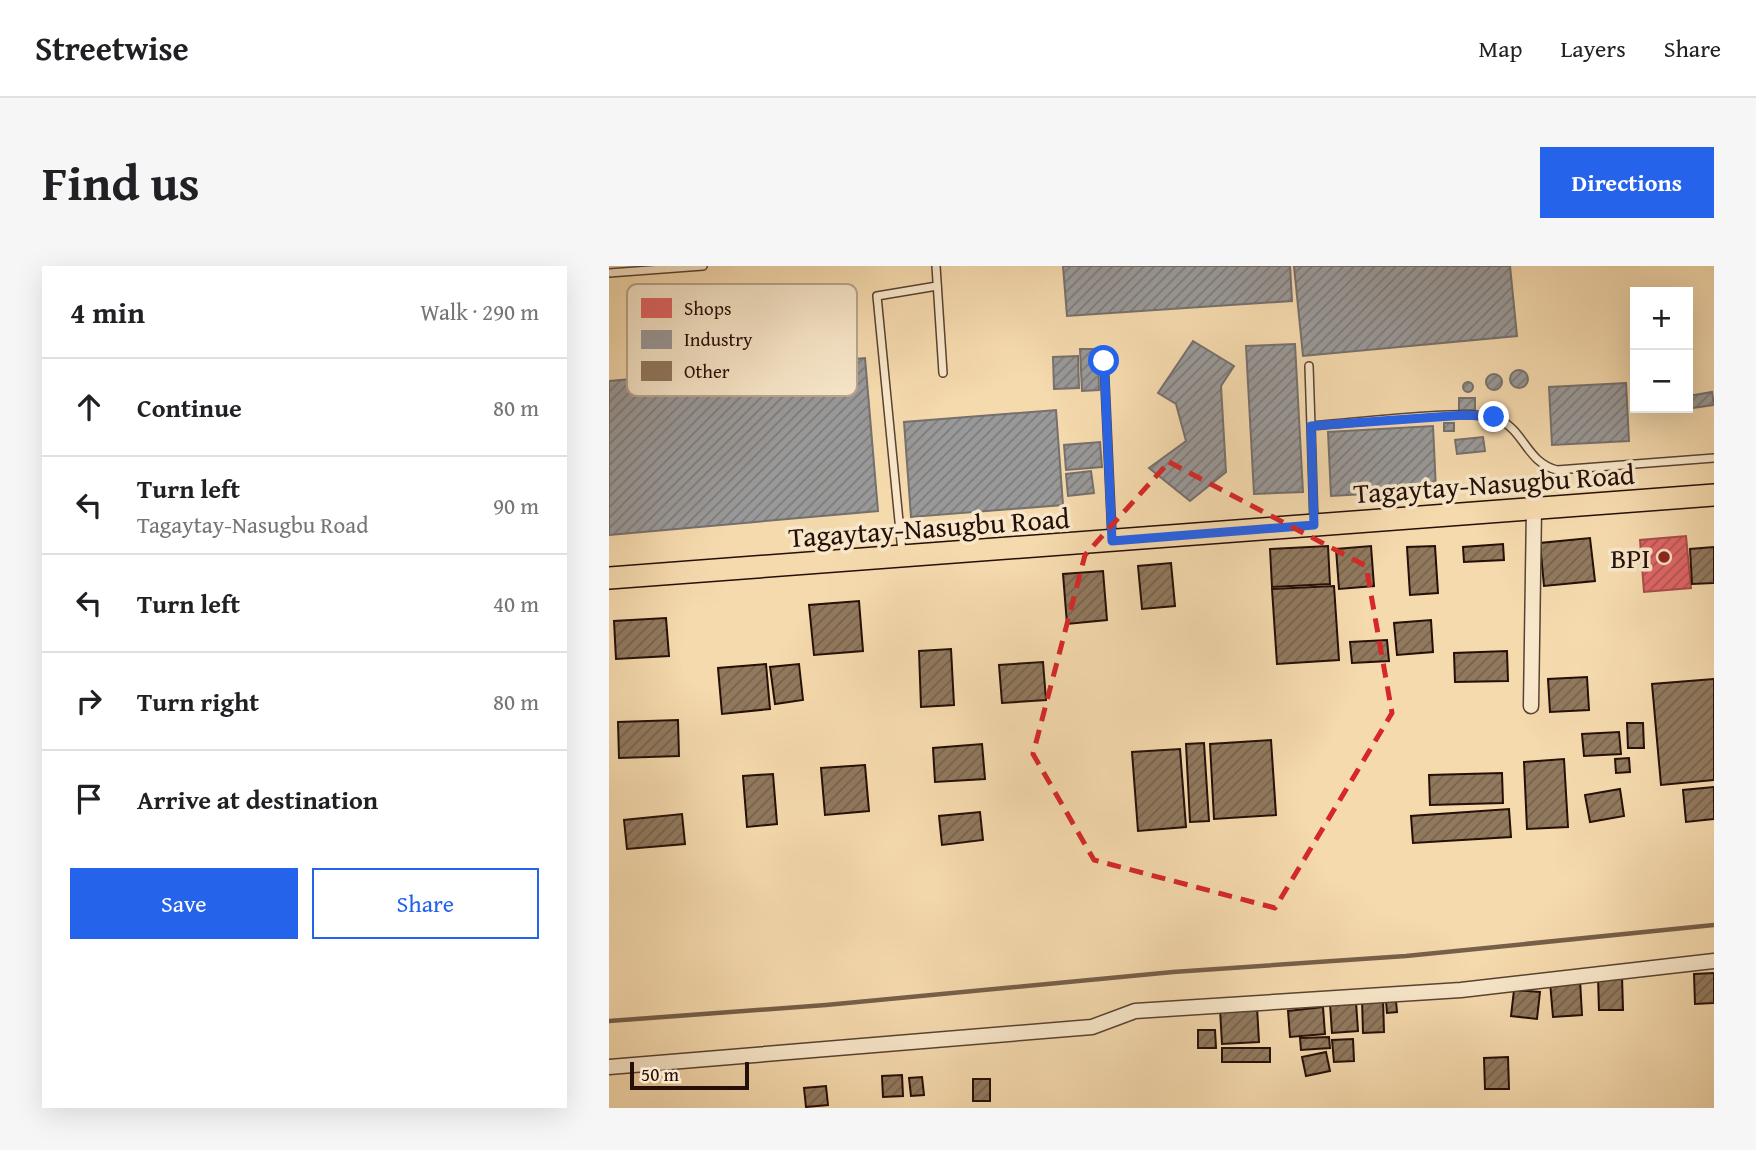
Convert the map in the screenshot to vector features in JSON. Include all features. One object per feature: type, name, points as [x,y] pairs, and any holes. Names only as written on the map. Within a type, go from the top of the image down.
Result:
[{"type":"main road","name":"Tagaytay-Nasugbu Road","points":[[609,578],[1714,495]]},
{"type":"street","points":[[1531,706],[1534,508]]},
{"type":"street","points":[[609,1067],[1092,1027],[1135,1011],[1461,990],[1714,961]]},
{"type":"lane","points":[[609,273],[703,266]]},
{"type":"lane","points":[[936,266],[943,373]]},
{"type":"lane","points":[[903,556],[877,296],[937,286]]},
{"type":"lane","points":[[1104,361],[1112,541]]},
{"type":"lane","points":[[1310,366],[1314,525]]},
{"type":"lane","points":[[1311,426],[1465,415],[1494,417],[1509,424],[1542,466],[1557,470],[1714,458]]},
{"type":"highlighted area","points":[[1169,462],[1366,566],[1392,713],[1275,908],[1094,860],[1033,754],[1085,555]]},
{"type":"building: Shops","points":[[1686,536],[1691,588],[1644,592],[1640,540]]},
{"type":"building: Industry","points":[[1063,266],[1290,266],[1292,301],[1067,316]]},
{"type":"building: Industry","points":[[1294,266],[1510,266],[1517,336],[1303,356]]},
{"type":"building: Industry","points":[[1193,341],[1234,366],[1221,386],[1226,472],[1190,501],[1149,468],[1186,441],[1176,404],[1158,393]]},
{"type":"building: Industry","points":[[1295,344],[1303,492],[1254,494],[1246,346]]},
{"type":"building: Industry","points":[[1080,349],[1098,349],[1099,390],[1082,391]]},
{"type":"building: Industry","points":[[1078,356],[1079,388],[1054,389],[1053,357]]},
{"type":"building: Industry","points":[[865,358],[878,511],[609,535],[609,381],[627,379],[627,396],[857,396],[857,359]]},
{"type":"building: Industry","points":[[1519,370],[1527,375],[1528,379],[1523,387],[1519,388],[1511,383],[1510,379],[1515,371]]},
{"type":"building: Industry","points":[[1494,374],[1502,382],[1494,390],[1486,382]]},
{"type":"building: Industry","points":[[1468,382],[1473,387],[1468,392],[1463,387]]},
{"type":"building: Industry","points":[[1626,383],[1629,441],[1552,445],[1549,387]]},
{"type":"building: Industry","points":[[1712,392],[1714,405],[1693,408],[1693,395]]},
{"type":"building: Industry","points":[[1459,398],[1475,398],[1475,410],[1459,410]]},
{"type":"building: Industry","points":[[1056,410],[1063,505],[911,517],[904,422]]},
{"type":"building: Industry","points":[[1444,423],[1454,423],[1454,431],[1444,431]]},
{"type":"building: Industry","points":[[1433,426],[1436,490],[1331,496],[1328,432]]},
{"type":"building: Industry","points":[[1483,437],[1485,451],[1457,454],[1455,440]]},
{"type":"building: Industry","points":[[1100,442],[1102,467],[1066,470],[1064,445]]},
{"type":"building: Industry","points":[[1091,471],[1094,493],[1068,496],[1066,474]]},
{"type":"building: Other","points":[[1590,538],[1595,581],[1544,586],[1540,543]]},
{"type":"building: Other","points":[[1503,544],[1504,560],[1464,562],[1463,547]]},
{"type":"building: Other","points":[[1328,546],[1330,584],[1272,587],[1270,549]]},
{"type":"building: Other","points":[[1371,546],[1374,586],[1339,589],[1336,549]]},
{"type":"building: Other","points":[[1435,546],[1438,593],[1410,595],[1407,547]]},
{"type":"building: Other","points":[[1714,547],[1714,583],[1692,584],[1690,549]]},
{"type":"building: Other","points":[[1171,563],[1175,606],[1142,609],[1138,566]]},
{"type":"building: Other","points":[[1103,571],[1107,620],[1067,624],[1063,574]]},
{"type":"building: Other","points":[[1334,586],[1339,660],[1277,664],[1272,589]]},
{"type":"building: Other","points":[[859,601],[863,651],[814,655],[809,605]]},
{"type":"building: Other","points":[[666,618],[669,656],[616,659],[614,621]]},
{"type":"building: Other","points":[[1431,620],[1433,652],[1397,655],[1394,623]]},
{"type":"building: Other","points":[[1387,640],[1389,661],[1352,663],[1350,642]]},
{"type":"building: Other","points":[[951,649],[954,705],[921,707],[919,651]]},
{"type":"building: Other","points":[[1507,651],[1508,681],[1455,682],[1454,653]]},
{"type":"building: Other","points":[[1043,662],[1046,700],[1002,703],[999,665]]},
{"type":"building: Other","points":[[766,664],[770,709],[722,714],[718,668]]},
{"type":"building: Other","points":[[799,664],[803,700],[775,704],[770,667]]},
{"type":"building: Other","points":[[1587,677],[1589,710],[1550,712],[1548,679]]},
{"type":"building: Other","points":[[1714,679],[1714,780],[1661,785],[1652,684]]},
{"type":"building: Other","points":[[678,720],[679,756],[619,758],[618,722]]},
{"type":"building: Other","points":[[1627,723],[1643,723],[1644,748],[1628,748]]},
{"type":"building: Other","points":[[1619,732],[1621,754],[1584,756],[1582,734]]},
{"type":"building: Other","points":[[1271,740],[1276,815],[1214,819],[1210,744]]},
{"type":"building: Other","points":[[1204,743],[1209,821],[1190,822],[1186,744]]},
{"type":"building: Other","points":[[982,744],[985,779],[935,782],[933,748]]},
{"type":"building: Other","points":[[1180,749],[1186,827],[1138,831],[1132,752]]},
{"type":"building: Other","points":[[1629,758],[1630,772],[1616,773],[1615,759]]},
{"type":"building: Other","points":[[1564,759],[1568,827],[1527,829],[1524,762]]},
{"type":"building: Other","points":[[865,765],[869,811],[825,815],[821,768]]},
{"type":"building: Other","points":[[1502,773],[1503,803],[1430,805],[1429,775]]},
{"type":"building: Other","points":[[773,774],[777,824],[747,827],[743,776]]},
{"type":"building: Other","points":[[1714,787],[1714,819],[1686,822],[1683,790]]},
{"type":"building: Other","points":[[1620,789],[1624,816],[1590,822],[1585,795]]},
{"type":"building: Other","points":[[1509,809],[1511,837],[1413,843],[1411,816]]},
{"type":"building: Other","points":[[980,812],[983,840],[942,845],[939,816]]},
{"type":"building: Other","points":[[682,814],[685,844],[627,849],[624,820]]},
{"type":"building: Other","points":[[1714,973],[1714,1003],[1695,1004],[1694,974]]},
{"type":"building: Other","points":[[1622,976],[1623,1010],[1599,1010],[1598,977]]},
{"type":"building: Other","points":[[1580,980],[1582,1015],[1553,1017],[1550,982]]},
{"type":"building: Other","points":[[1514,990],[1540,992],[1537,1019],[1511,1016]]},
{"type":"building: Other","points":[[1383,998],[1384,1032],[1363,1033],[1362,999]]},
{"type":"building: Other","points":[[1386,1001],[1396,1001],[1397,1012],[1387,1013]]},
{"type":"building: Other","points":[[1356,1002],[1358,1031],[1332,1033],[1330,1004]]},
{"type":"building: Other","points":[[1257,1007],[1259,1042],[1222,1044],[1220,1009]]},
{"type":"building: Other","points":[[1323,1007],[1325,1034],[1290,1037],[1288,1011]]},
{"type":"building: Other","points":[[1198,1030],[1215,1030],[1216,1048],[1198,1048]]},
{"type":"building: Other","points":[[1329,1037],[1330,1048],[1301,1050],[1300,1038]]},
{"type":"building: Other","points":[[1353,1039],[1354,1061],[1334,1062],[1332,1040]]},
{"type":"building: Other","points":[[1222,1048],[1270,1048],[1270,1062],[1222,1062]]},
{"type":"building: Other","points":[[1326,1052],[1330,1071],[1306,1076],[1302,1057]]},
{"type":"building: Other","points":[[1508,1057],[1509,1089],[1485,1089],[1484,1058]]},
{"type":"building: Other","points":[[902,1075],[903,1096],[883,1097],[882,1076]]},
{"type":"building: Other","points":[[922,1077],[924,1095],[911,1096],[909,1078]]},
{"type":"building: Other","points":[[973,1079],[990,1079],[990,1101],[973,1101]]},
{"type":"building: Other","points":[[826,1086],[828,1105],[806,1107],[804,1088]]},
{"type":"waterway","points":[[609,1021],[826,1005],[1173,972],[1406,956],[1714,925]]},
{"type":"place","name":"BPI","points":[[1664,557]]},
{"type":"route","points":[[1104,361],[1112,541],[1314,525],[1311,426],[1465,415],[1494,417]]}]
